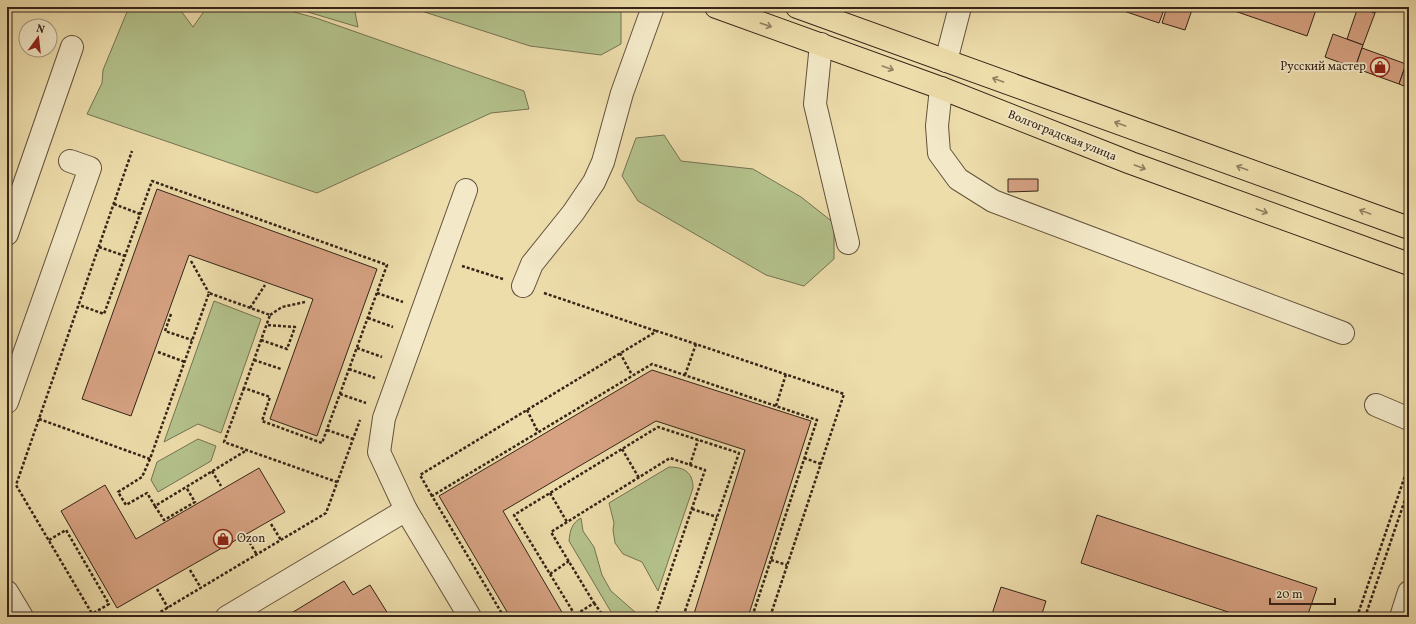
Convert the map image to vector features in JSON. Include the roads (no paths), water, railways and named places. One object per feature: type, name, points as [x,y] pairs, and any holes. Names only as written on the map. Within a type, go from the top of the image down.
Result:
[{"type":"main road","name":"Волгоградская улица","points":[[716,7],[941,88],[1131,163],[1409,264]]},
{"type":"main road","points":[[797,7],[1406,227]]},
{"type":"street","points":[[523,286],[532,264],[573,213],[594,182],[603,162],[622,93],[653,7]]},
{"type":"street","points":[[946,61],[960,7]]},
{"type":"street","points":[[821,44],[815,104],[848,243]]},
{"type":"street","points":[[7,234],[72,47]]},
{"type":"street","points":[[941,88],[937,126],[939,153],[958,179],[993,202],[1343,333]]},
{"type":"street","points":[[7,402],[90,168],[70,161]]},
{"type":"street","points":[[466,190],[384,418],[379,452],[406,510],[470,617]]},
{"type":"street","points":[[1382,254],[1409,270]]},
{"type":"street","points":[[1376,405],[1409,419]]},
{"type":"street","points":[[227,617],[406,510]]},
{"type":"street","points":[[7,592],[22,617]]},
{"type":"street","points":[[1401,617],[1409,592]]},
{"type":"place","name":"Русский мастер","points":[[1380,67]]},
{"type":"place","name":"Ozon","points":[[223,539]]}]
